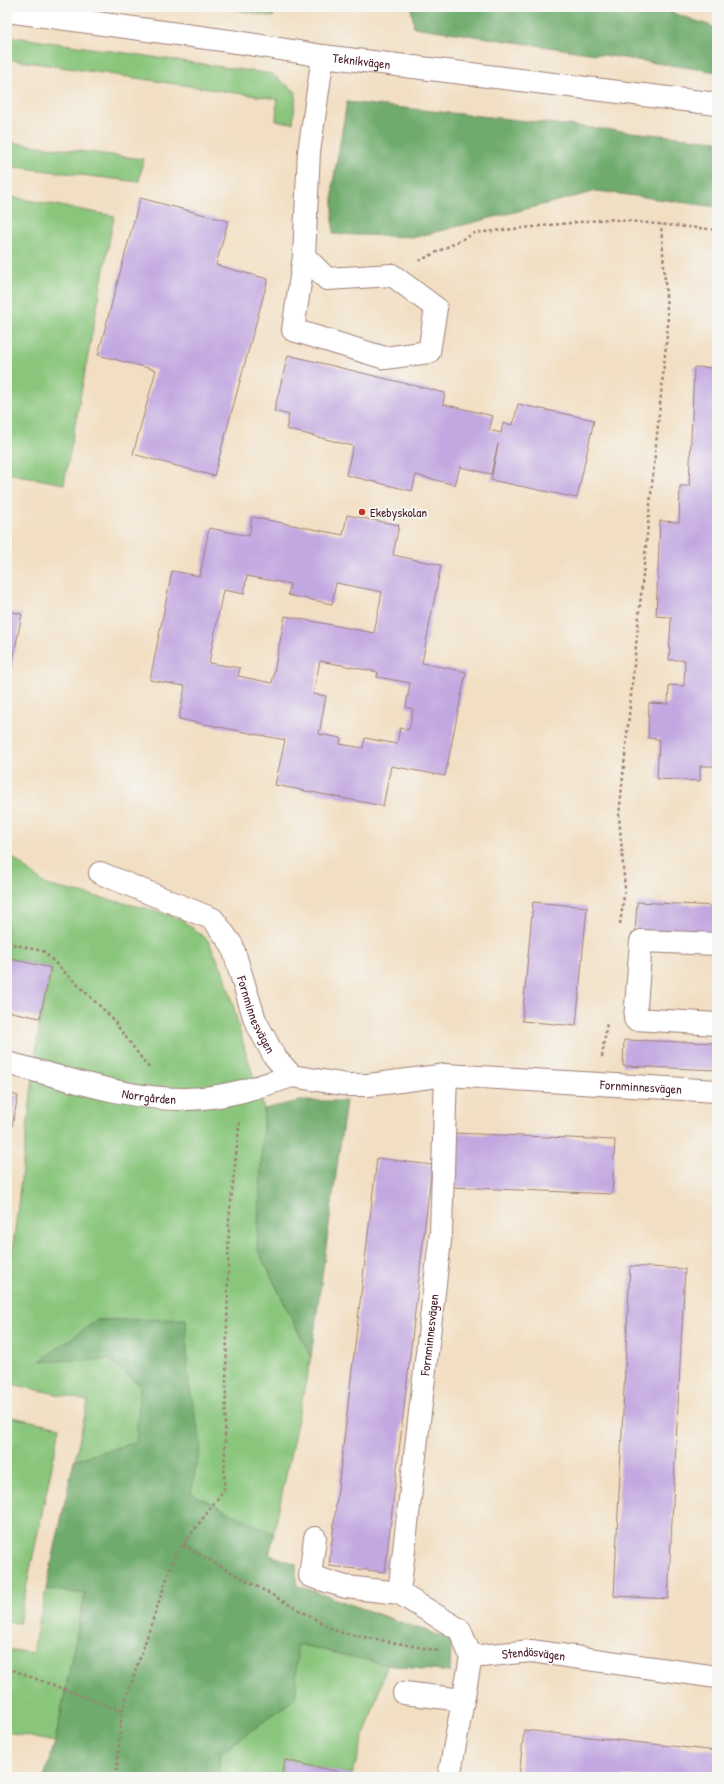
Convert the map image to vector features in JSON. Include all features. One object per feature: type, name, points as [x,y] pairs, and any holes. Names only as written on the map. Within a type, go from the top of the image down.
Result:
[{"type":"street","name":"Teknikvägen","points":[[7,11],[237,42],[323,56],[717,104]]},
{"type":"street","points":[[304,256],[327,279],[392,275],[436,308],[429,352],[385,358],[292,330],[304,256],[309,152],[323,56]]},
{"type":"street","name":"Fornminnesvägen","points":[[100,873],[213,919],[232,945],[255,1020],[274,1056],[292,1076],[348,1086],[369,1085],[446,1075],[717,1091]]},
{"type":"street","points":[[717,944],[641,941],[635,1019],[717,1024]]},
{"type":"street","name":"Norrgården","points":[[7,1063],[144,1097],[186,1099],[244,1091],[292,1076]]},
{"type":"street","name":"Fornminnesvägen","points":[[399,1593],[441,1232],[446,1075]]},
{"type":"street","points":[[315,1538],[310,1576],[346,1587],[399,1593],[460,1630],[471,1658],[449,1777]]},
{"type":"street","name":"Stendösvägen","points":[[471,1658],[531,1651],[717,1677]]},
{"type":"street","points":[[404,1693],[463,1700]]},
{"type":"path","points":[[392,275],[475,233],[608,219],[717,230]]},
{"type":"path","points":[[620,928],[625,889],[619,816],[668,324],[661,224]]},
{"type":"path","points":[[7,943],[43,951],[110,1016],[149,1068],[144,1097]]},
{"type":"path","points":[[599,1083],[607,1021]]},
{"type":"path","points":[[116,1777],[122,1711],[174,1557],[224,1490],[229,1219],[244,1091]]},
{"type":"path","points":[[183,1545],[338,1632],[471,1658]]},
{"type":"path","points":[[7,1668],[122,1711]]},
{"type":"green space","points":[[222,7],[274,7],[273,17]]},
{"type":"green space","points":[[411,7],[656,7],[717,28],[717,72],[414,27]]},
{"type":"green space","points":[[7,36],[272,74],[296,92],[293,123],[276,121],[277,99],[7,59]]},
{"type":"green space","points":[[347,102],[717,141],[717,207],[597,191],[416,237],[333,234],[333,183]]},
{"type":"green space","points":[[7,142],[143,159],[139,182],[7,166]]},
{"type":"green space","points":[[7,196],[114,216],[64,484],[7,473]]},
{"type":"green space","points":[[7,853],[46,885],[154,910],[182,920],[208,940],[225,975],[245,1050],[264,1109],[257,1248],[311,1357],[269,1555],[296,1564],[296,1585],[451,1639],[450,1672],[387,1665],[352,1775],[285,1760],[281,1777],[88,1777],[132,1596],[64,1591],[85,1593],[55,1742],[7,1732],[7,1649],[32,1653],[88,1401],[7,1383],[7,1297],[40,1018],[51,968],[7,958]]},
{"type":"green space","points":[[299,1101],[346,1101],[311,1357],[257,1248],[264,1109]]},
{"type":"green space","points":[[186,1319],[188,1379],[201,1444],[191,1493],[274,1534],[269,1555],[296,1564],[296,1585],[451,1639],[450,1672],[387,1665],[297,1644],[296,1698],[221,1753],[218,1777],[44,1777],[55,1742],[85,1594],[46,1589],[74,1460],[136,1442],[140,1386],[110,1360],[40,1361],[97,1320]]},
{"type":"green space","points":[[7,1416],[60,1427],[19,1623],[7,1621]]},
{"type":"building","points":[[140,198],[228,221],[216,265],[268,279],[214,476],[133,454],[156,370],[98,355]]},
{"type":"building","points":[[288,355],[445,393],[443,404],[493,416],[489,430],[501,433],[503,423],[513,425],[518,404],[594,420],[577,498],[491,480],[498,444],[491,474],[460,467],[455,485],[416,475],[412,491],[346,475],[353,446],[286,429],[289,415],[274,411]]},
{"type":"building","points":[[694,367],[717,368],[717,766],[700,766],[700,781],[657,779],[659,739],[648,738],[649,703],[668,704],[669,685],[684,686],[685,660],[669,660],[671,617],[656,616],[660,521],[679,522],[680,486],[689,486]]},
{"type":"building","name":"Ekebyskolan","points":[[347,515],[399,525],[393,555],[441,565],[422,663],[466,672],[445,776],[391,766],[383,806],[275,785],[285,740],[179,719],[185,686],[150,680],[172,571],[200,576],[209,528],[249,536],[252,517],[343,535]],"holes":[[[247,576],[290,584],[288,595],[332,604],[336,583],[382,592],[374,633],[285,616],[272,683],[238,676],[240,668],[209,663],[223,590],[244,594]],[[320,661],[378,672],[377,677],[410,683],[406,707],[413,709],[409,730],[400,728],[397,744],[365,738],[363,748],[340,744],[341,738],[319,734],[326,696],[313,694]]]},
{"type":"building","points":[[7,540],[11,540],[8,555],[7,555]]},
{"type":"building","points":[[7,611],[22,614],[8,685],[7,685]]},
{"type":"building","points":[[533,902],[587,907],[576,1026],[522,1021]]},
{"type":"building","points":[[637,902],[717,906],[717,938],[635,934]]},
{"type":"building","points":[[7,958],[51,968],[40,1018],[7,1011]]},
{"type":"building","points":[[624,1040],[717,1043],[717,1070],[623,1066]]},
{"type":"building","points":[[7,1093],[18,1096],[8,1146],[7,1146]]},
{"type":"building","points":[[453,1133],[615,1140],[612,1194],[451,1187]]},
{"type":"building","points":[[377,1158],[432,1165],[385,1572],[329,1566]]},
{"type":"building","points":[[630,1266],[685,1269],[668,1599],[614,1596]]},
{"type":"building","points":[[524,1730],[717,1751],[717,1777],[519,1777]]},
{"type":"building","points":[[285,1760],[352,1775],[351,1777],[281,1777]]},
{"type":"place","name":"Ekebyskolan","points":[[362,512]]}]
